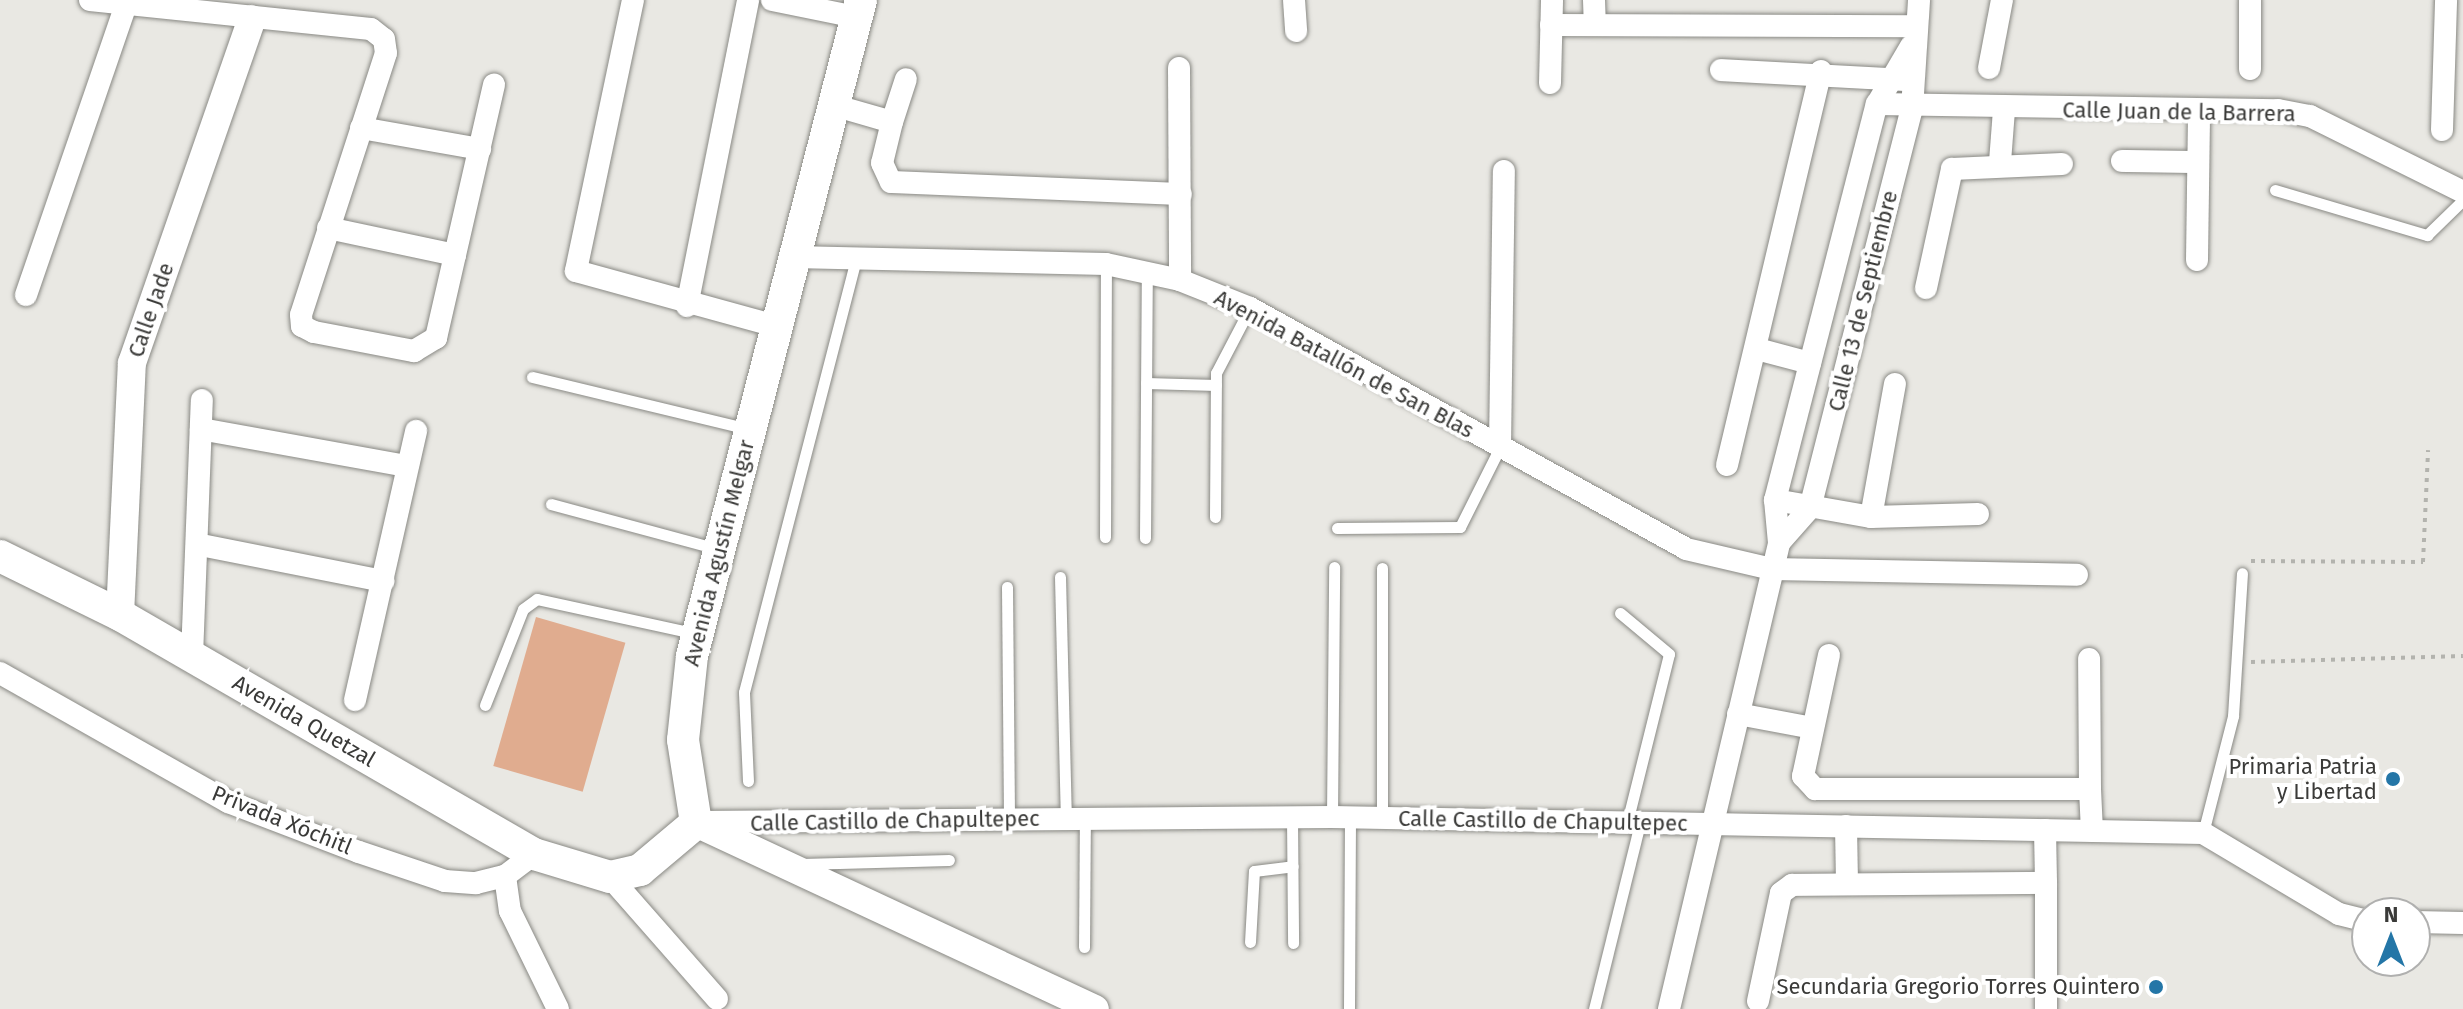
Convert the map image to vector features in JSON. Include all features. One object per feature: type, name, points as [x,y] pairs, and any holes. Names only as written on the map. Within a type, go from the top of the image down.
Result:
[{"type":"main road","name":"Avenida Agustín Melgar","points":[[696,823],[683,740],[697,635],[858,9]]},
{"type":"main road","name":"Avenida Quetzal","points":[[0,556],[120,615],[534,854],[610,877]]},
{"type":"main road","points":[[610,877],[640,870],[696,823]]},
{"type":"street","points":[[90,0],[371,29],[384,39],[361,128],[301,315],[302,326],[314,332],[414,351],[429,348],[455,255],[494,85]]},
{"type":"street","points":[[633,0],[576,271],[687,306],[776,326]]},
{"type":"street","points":[[687,306],[748,0]]},
{"type":"street","points":[[772,0],[858,9]]},
{"type":"street","points":[[1294,0],[1296,31]]},
{"type":"street","points":[[1550,83],[1552,0]]},
{"type":"street","points":[[1594,0],[1595,25]]},
{"type":"street","name":"Calle 13 de Septiembre","points":[[1779,543],[1810,508],[1912,109],[1913,36],[1919,0]]},
{"type":"street","points":[[1989,68],[2002,0]]},
{"type":"street","points":[[2250,0],[2250,69]]},
{"type":"street","points":[[2442,130],[2446,0]]},
{"type":"street","points":[[26,295],[126,5]]},
{"type":"street","name":"Calle Jade","points":[[120,615],[132,363],[252,19]]},
{"type":"street","points":[[1551,25],[1913,36]]},
{"type":"street","name":"Calle 13 de Septiembre","points":[[1669,1009],[1779,543],[1775,500],[1877,104],[1913,36]]},
{"type":"street","points":[[1179,68],[1180,280]]},
{"type":"street","points":[[1721,70],[1821,71],[1913,81]]},
{"type":"street","points":[[1727,465],[1821,71]]},
{"type":"street","points":[[906,79],[882,163],[891,182],[1181,194]]},
{"type":"street","name":"Calle Juan de la Barrera","points":[[1877,104],[1912,109],[2199,110],[2310,116],[2463,192]]},
{"type":"street","points":[[833,105],[892,122]]},
{"type":"street","points":[[2000,162],[2004,110]]},
{"type":"street","points":[[2197,260],[2199,110]]},
{"type":"street","points":[[361,128],[480,149]]},
{"type":"street","points":[[2122,161],[2198,162]]},
{"type":"street","points":[[1926,288],[1952,169],[2000,162],[2062,164]]},
{"type":"street","points":[[1500,447],[1504,171]]},
{"type":"street","points":[[328,228],[455,255]]},
{"type":"street","name":"Avenida Batallón de San Blas","points":[[793,257],[858,255],[1106,264],[1180,280],[1250,308],[1686,549],[1772,569],[2077,575]]},
{"type":"street","points":[[1757,349],[1810,363]]},
{"type":"street","points":[[1871,517],[1895,384]]},
{"type":"street","points":[[192,656],[201,545],[202,400]]},
{"type":"street","points":[[201,429],[407,466]]},
{"type":"street","points":[[355,700],[416,431]]},
{"type":"street","points":[[1775,500],[1871,517],[1978,514]]},
{"type":"street","points":[[201,545],[383,581]]},
{"type":"street","points":[[1829,655],[1803,780],[1815,789],[2090,789]]},
{"type":"street","points":[[2089,659],[2092,831]]},
{"type":"street","name":"Privada Xóchitl","points":[[0,673],[265,818],[445,881],[505,876]]},
{"type":"street","points":[[1738,714],[1813,728]]},
{"type":"street","name":"Calle Castillo de Chapultepec","points":[[696,823],[1341,817],[2203,833],[2339,914],[2351,917]]},
{"type":"street","points":[[696,823],[1095,1009]]},
{"type":"street","points":[[1846,826],[1847,883]]},
{"type":"street","points":[[2045,830],[2046,1009]]},
{"type":"street","points":[[534,854],[505,876],[510,911],[558,1009]]},
{"type":"street","points":[[610,877],[717,999]]},
{"type":"street","points":[[1758,1001],[1781,893],[1792,885],[2046,883]]},
{"type":"street","points":[[2431,922],[2463,923]]},
{"type":"lane","points":[[2275,190],[2427,235],[2463,200]]},
{"type":"lane","points":[[748,781],[744,692],[858,255]]},
{"type":"lane","points":[[1105,537],[1106,264]]},
{"type":"lane","points":[[1145,538],[1147,273]]},
{"type":"lane","points":[[1215,517],[1216,385],[1250,308]]},
{"type":"lane","points":[[532,377],[749,429]]},
{"type":"lane","points":[[1146,383],[1216,385]]},
{"type":"lane","points":[[1337,528],[1460,527],[1500,447]]},
{"type":"lane","points":[[551,504],[719,549]]},
{"type":"lane","points":[[1334,567],[1349,1009]]},
{"type":"lane","points":[[1382,568],[1382,818]]},
{"type":"lane","points":[[2203,833],[2233,716],[2242,573]]},
{"type":"lane","points":[[1060,577],[1084,947]]},
{"type":"lane","points":[[1007,587],[1009,820]]},
{"type":"lane","points":[[485,705],[523,609],[537,599],[697,635]]},
{"type":"lane","points":[[1594,1009],[1669,654],[1620,613]]},
{"type":"lane","points":[[1292,817],[1293,943]]},
{"type":"lane","points":[[788,865],[949,860]]},
{"type":"lane","points":[[1250,942],[1254,871],[1293,866]]},
{"type":"path","points":[[2242,573],[2239,561],[2423,562],[2428,450]]},
{"type":"path","points":[[2236,662],[2463,656]]},
{"type":"shaded area","points":[[536,617],[625,643],[583,792],[493,766]]},
{"type":"place","name":"Primaria Patria y Libertad","points":[[2393,779]]},
{"type":"place","name":"Secundaria Gregorio Torres Quintero","points":[[2156,987]]}]
